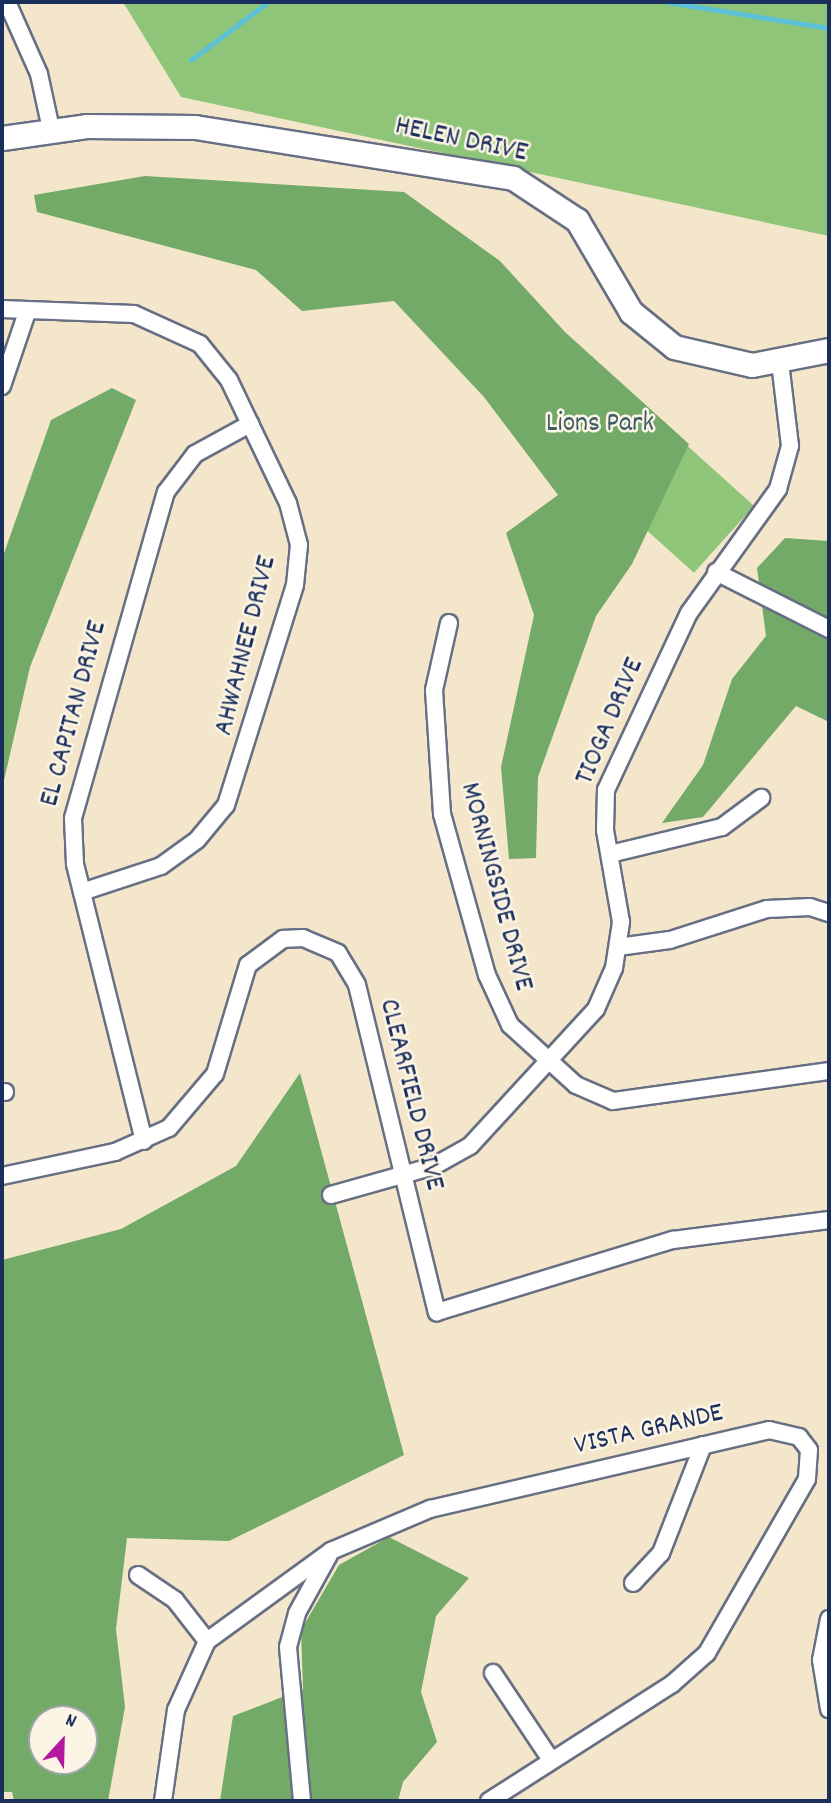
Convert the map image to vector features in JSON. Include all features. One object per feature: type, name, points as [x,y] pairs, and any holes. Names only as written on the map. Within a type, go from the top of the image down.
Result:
[{"type":"street","points":[[7,2],[39,74],[51,129]]},
{"type":"street","name":"HELEN DRIVE","points":[[2,138],[51,129],[195,127],[513,178],[578,220],[615,289],[650,331],[674,347],[726,364],[780,362],[829,350]]},
{"type":"street","name":"AHWAHNEE DRIVE","points":[[2,309],[134,314],[178,330],[216,361],[288,503],[299,564],[242,769],[213,823],[180,854],[142,874],[82,892]]},
{"type":"street","points":[[2,386],[27,312]]},
{"type":"street","name":"TIOGA DRIVE","points":[[331,1195],[403,1175],[470,1146],[596,1009],[618,947],[620,897],[610,854],[606,790],[679,632],[716,572],[767,508],[785,471],[791,424],[780,362]]},
{"type":"street","name":"EL CAPITAN DRIVE","points":[[144,1141],[82,892],[73,818],[158,511],[195,454],[250,424]]},
{"type":"street","points":[[716,572],[829,629]]},
{"type":"street","name":"MORNINGSIDE DRIVE","points":[[449,622],[434,690],[442,814],[492,991],[510,1025],[576,1085],[613,1101],[829,1071]]},
{"type":"street","points":[[610,854],[722,827],[761,798]]},
{"type":"street","points":[[618,947],[670,940],[767,909],[810,907],[829,913]]},
{"type":"street","name":"CLEARFIELD DRIVE","points":[[2,1176],[144,1141],[186,1114],[215,1074],[248,965],[283,939],[303,938],[322,942],[349,968],[437,1312],[673,1240],[829,1220]]},
{"type":"street","name":"VISTA GRANDE","points":[[163,1801],[176,1710],[207,1642],[331,1551],[430,1509],[703,1445],[785,1430],[799,1437],[811,1464],[706,1653],[672,1684],[489,1801]]},
{"type":"street","points":[[633,1583],[661,1553],[703,1445]]},
{"type":"street","points":[[302,1801],[288,1647],[297,1613],[331,1551]]},
{"type":"street","points":[[138,1575],[175,1600],[207,1642]]},
{"type":"street","points":[[829,1619],[821,1660],[829,1709]]},
{"type":"street","points":[[493,1673],[551,1760]]},
{"type":"green space","points":[[123,2],[829,2],[829,236],[181,97]]},
{"type":"green space","points":[[145,176],[404,192],[500,261],[565,332],[689,444],[632,564],[596,616],[538,777],[536,858],[509,859],[501,767],[534,615],[506,533],[558,495],[484,397],[394,301],[302,311],[256,270],[37,212],[34,195]]},
{"type":"green space","name":"Lions Park","points":[[581,350],[754,506],[694,573],[521,417]]},
{"type":"green space","points":[[112,388],[136,400],[30,667],[2,789],[2,559],[51,420]]},
{"type":"green space","points":[[785,538],[829,541],[829,722],[796,706],[703,817],[662,823],[703,765],[732,679],[766,636],[757,568]]},
{"type":"green space","points":[[300,1073],[404,1455],[229,1541],[127,1538],[116,1629],[125,1707],[108,1801],[14,1801],[12,1792],[2,1792],[2,1260],[121,1229],[236,1166]]},
{"type":"green space","points":[[389,1537],[469,1578],[436,1616],[421,1692],[437,1742],[403,1782],[398,1801],[220,1801],[233,1716],[303,1689],[301,1630],[339,1565]]},
{"type":"waterway","points":[[191,60],[268,2]]},
{"type":"waterway","points":[[667,2],[829,28]]}]
